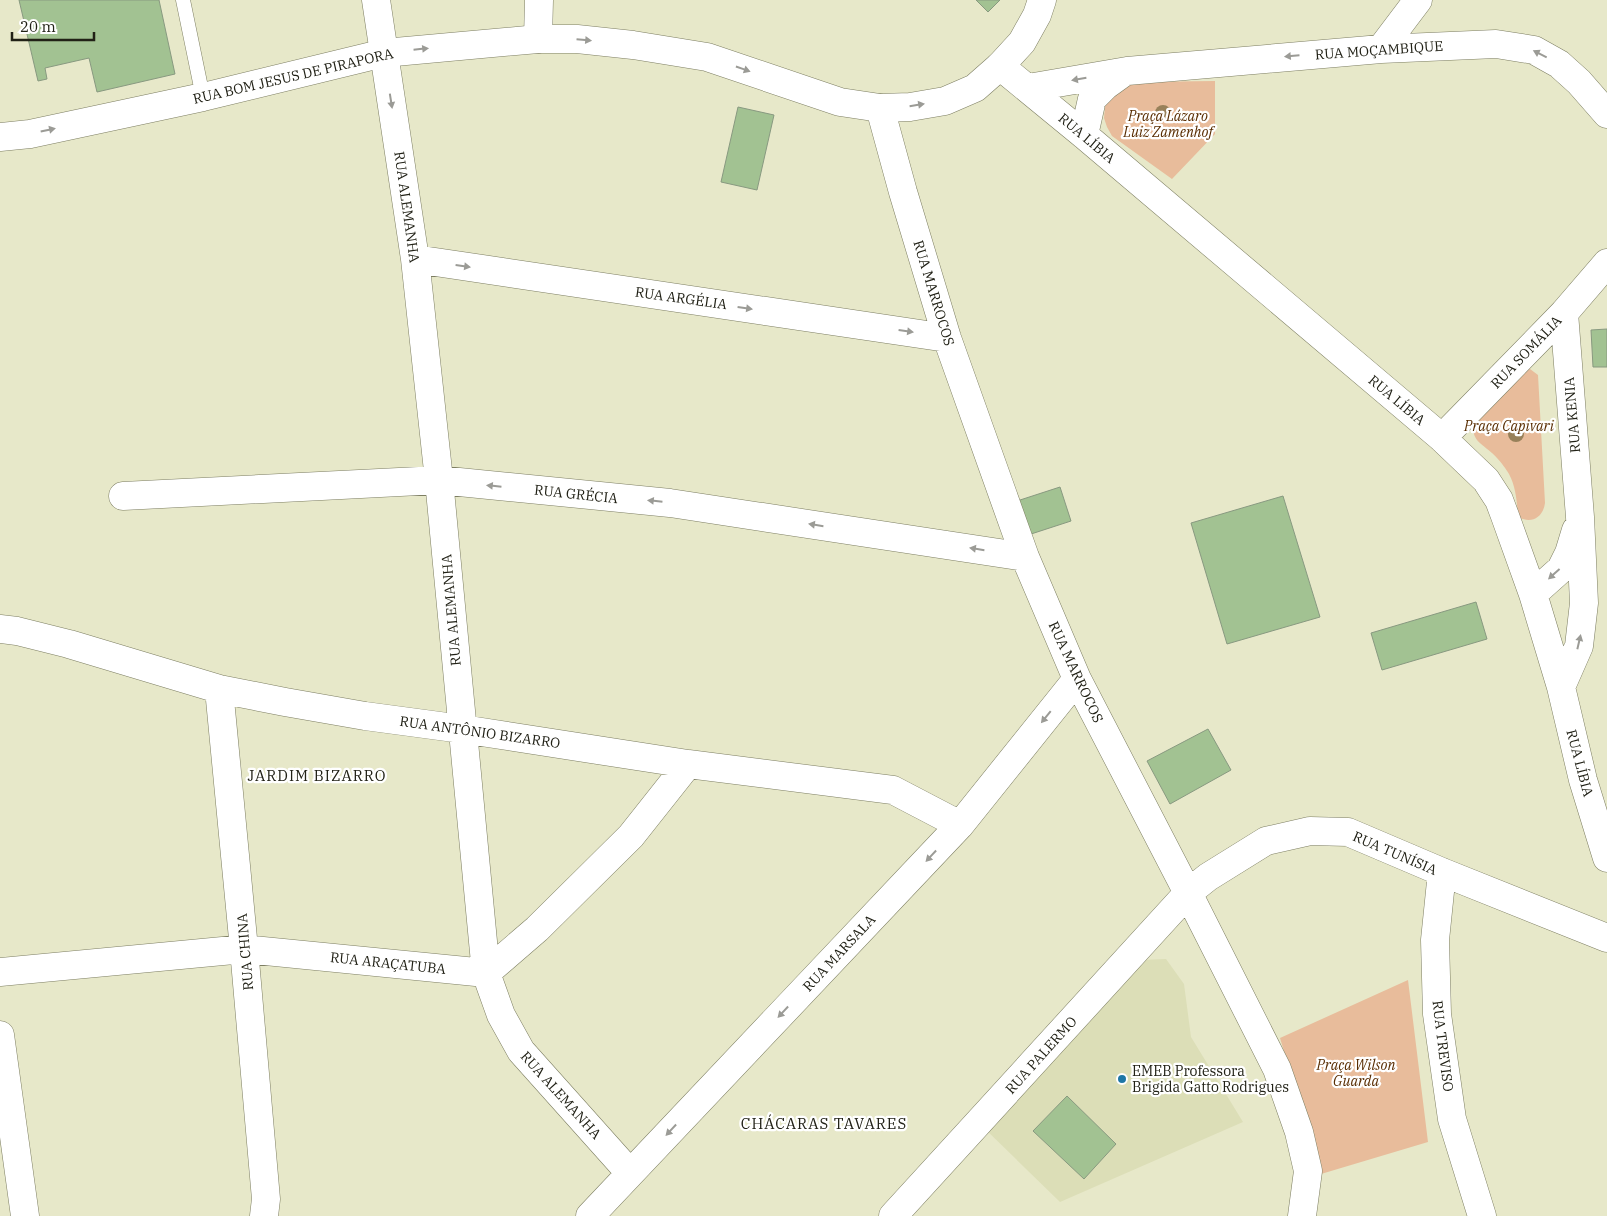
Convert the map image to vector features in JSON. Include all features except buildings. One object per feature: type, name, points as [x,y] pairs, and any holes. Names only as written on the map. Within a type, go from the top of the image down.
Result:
[{"type":"street","name":"RUA ALEMANHA","points":[[376,0],[415,259],[439,480],[486,973],[501,1015],[521,1051],[630,1173]]},
{"type":"street","points":[[538,39],[539,0]]},
{"type":"street","name":"RUA BOM JESUS DE PIRAPORA","points":[[0,138],[30,134],[203,97],[384,53],[538,39],[577,39],[624,44],[707,57],[840,102],[880,108],[910,107],[945,101],[975,88],[1000,66],[1022,42],[1037,15],[1042,0]]},
{"type":"street","points":[[1381,49],[1418,0]]},
{"type":"street","name":"RUA MOÇAMBIQUE","points":[[1028,88],[1127,70],[1381,49],[1496,44],[1534,50],[1559,64],[1579,82],[1607,114]]},
{"type":"street","name":"RUA LÍBIA","points":[[1000,66],[1442,438],[1486,480],[1499,500],[1532,594],[1561,687],[1583,780],[1607,858]]},
{"type":"street","points":[[1084,135],[1092,98],[1127,70]]},
{"type":"street","name":"RUA MARROCOS","points":[[880,108],[947,338],[1025,556],[1077,680],[1188,893],[1276,1069],[1299,1132],[1308,1171],[1302,1216]]},
{"type":"street","name":"RUA ARGÉLIA","points":[[415,259],[947,338]]},
{"type":"street","name":"RUA SOMÁLIA","points":[[1442,438],[1564,313],[1607,262]]},
{"type":"street","name":"RUA KENIA","points":[[1561,687],[1579,646],[1584,604],[1580,516],[1564,313]]},
{"type":"street","name":"RUA GRÉCIA","points":[[122,496],[439,480],[670,503],[1025,556]]},
{"type":"street","name":"RUA KENIA","points":[[1532,594],[1561,569],[1580,516]]},
{"type":"street","name":"RUA ANTÔNIO BIZARRO","points":[[0,629],[18,631],[69,644],[219,689],[364,716],[462,729],[688,764],[893,790],[960,825]]},
{"type":"street","name":"RUA MARSALA","points":[[590,1216],[960,825],[1077,680]]},
{"type":"street","name":"RUA CHINA","points":[[219,689],[266,1199],[264,1216]]},
{"type":"street","points":[[486,973],[536,929],[631,836],[688,764]]},
{"type":"street","name":"RUA TUNÍSIA","points":[[1188,893],[1208,877],[1266,841],[1310,831],[1348,832],[1607,938]]},
{"type":"street","name":"RUA TREVISO","points":[[1442,872],[1435,940],[1437,1014],[1452,1119],[1482,1216]]},
{"type":"street","name":"RUA PALERMO","points":[[893,1216],[1188,893]]},
{"type":"street","name":"RUA ARAÇATUBA","points":[[0,972],[244,949],[486,973]]},
{"type":"street","points":[[0,1035],[25,1216]]},
{"type":"lane","points":[[183,0],[203,97]]},
{"type":"shaded area","name":"EMEB Professora Brigida Gatto Rodrigues","points":[[1166,959],[1184,984],[1191,1037],[1243,1122],[1060,1202],[982,1126],[1140,960]]},
{"type":"green space","name":"Praça Lázaro Luiz Zamenhof","points":[[1215,81],[1215,134],[1172,179],[1112,136],[1107,127],[1104,118],[1108,98],[1133,82]]},
{"type":"green space","name":"Praça Capivari","points":[[1525,368],[1538,375],[1545,503],[1539,516],[1532,520],[1518,517],[1515,489],[1509,474],[1499,460],[1479,442],[1473,428],[1474,420]]},
{"type":"green space","name":"Praça Wilson Guarda","points":[[1408,980],[1428,1142],[1321,1174],[1280,1038]]},
{"type":"place","name":"EMEB Professora Brigida Gatto Rodrigues","points":[[1122,1079]]},
{"type":"district","name":"JARDIM BIZARRO","points":[[317,775]]},
{"type":"district","name":"CHÁCARAS TAVARES","points":[[824,1123]]}]
